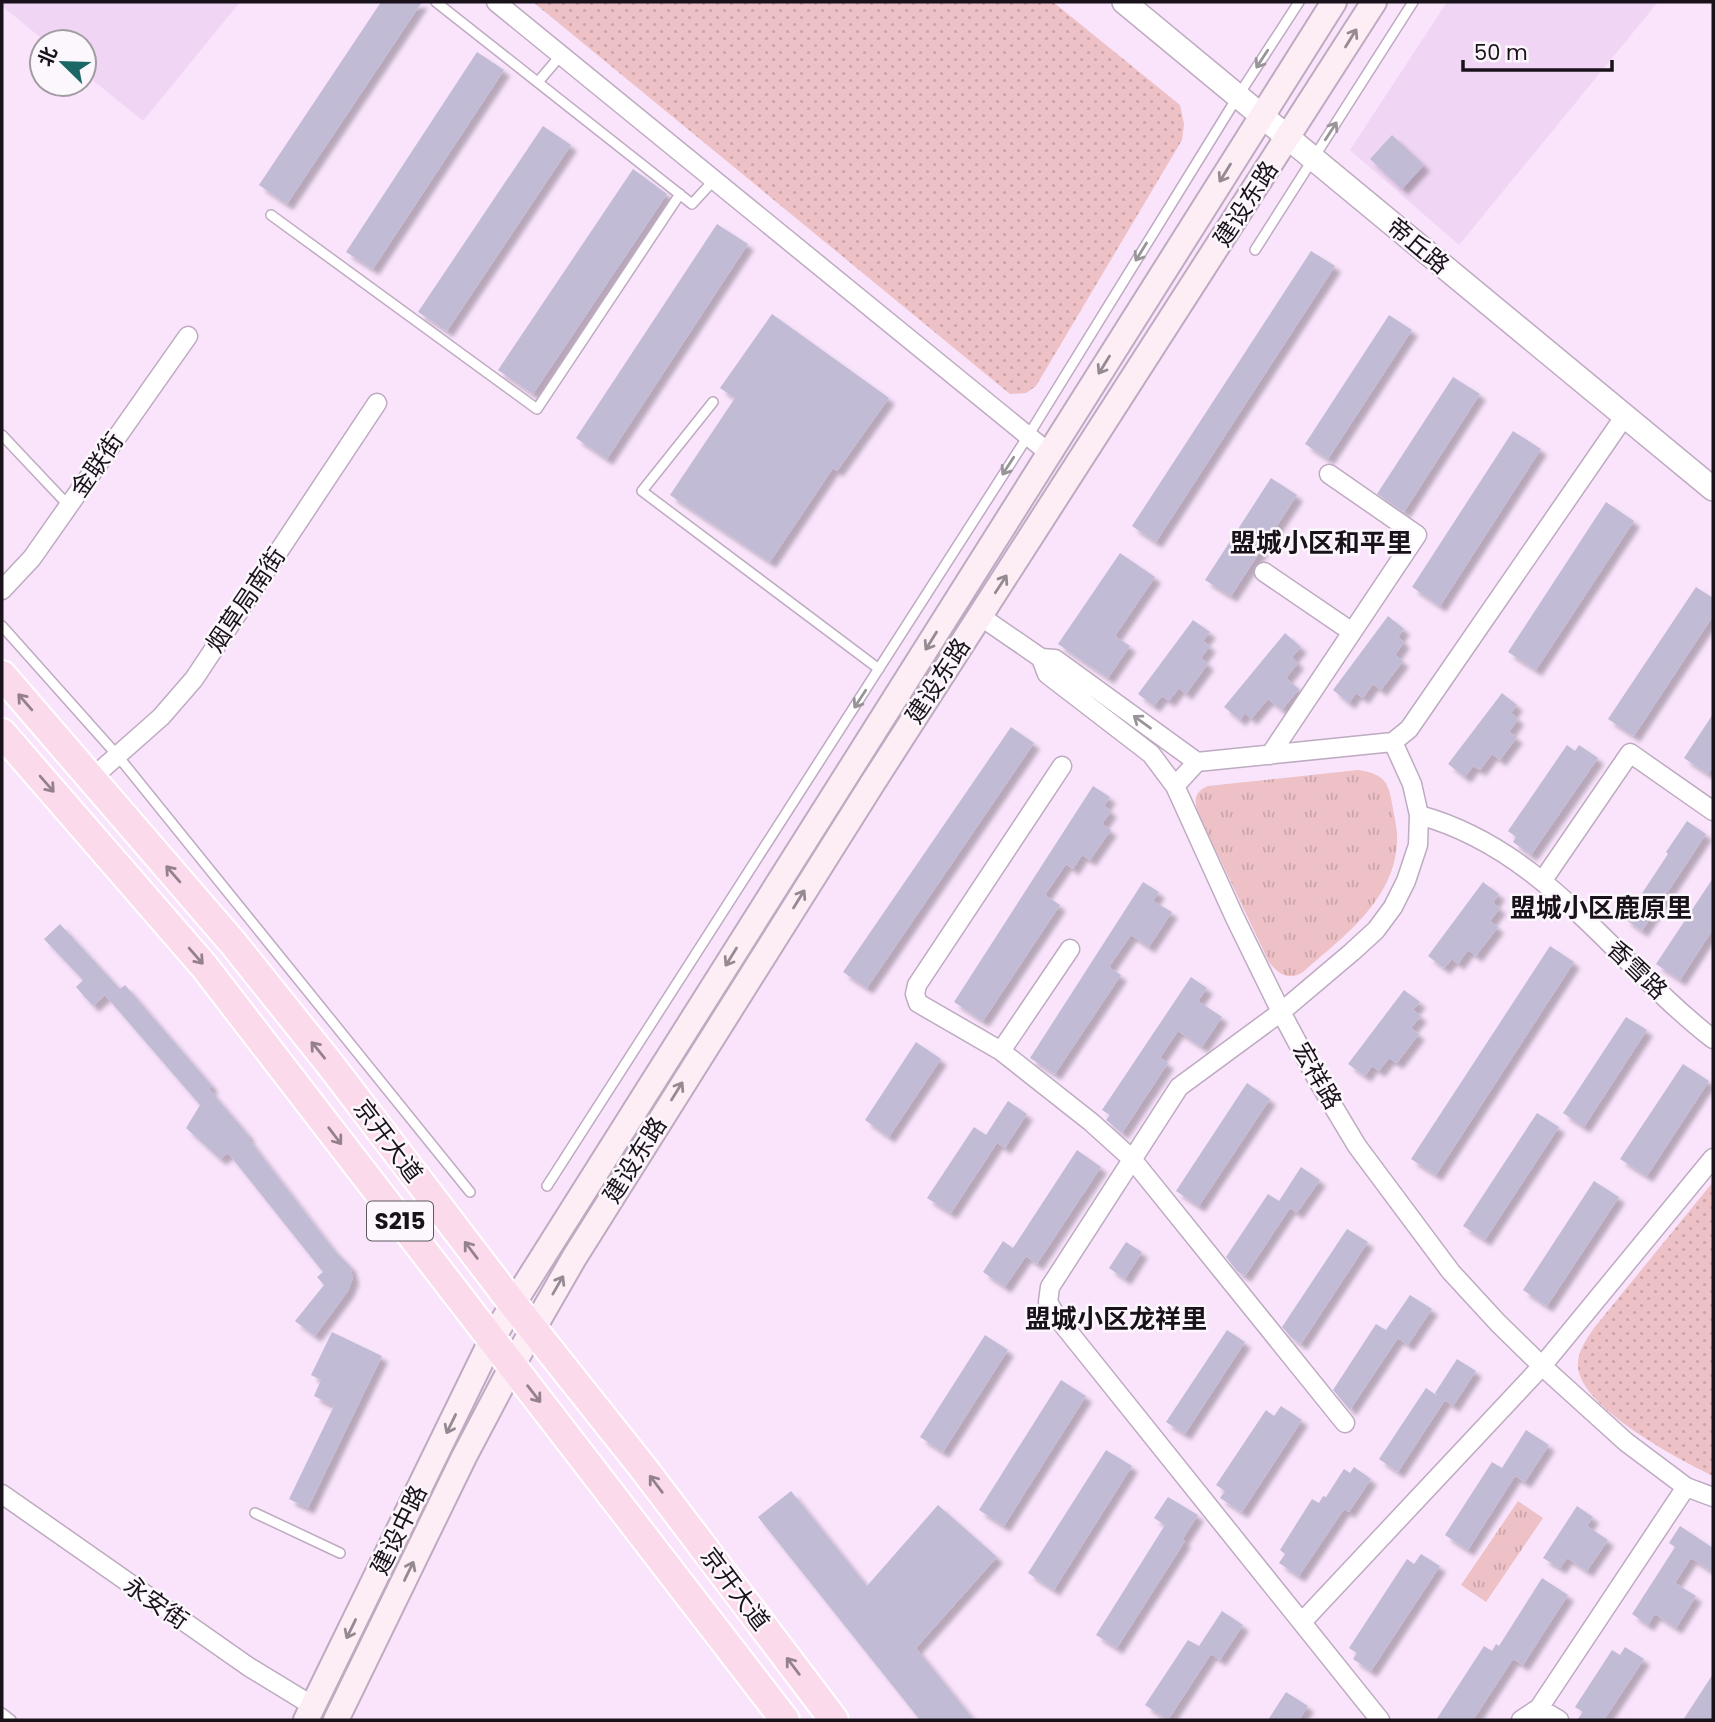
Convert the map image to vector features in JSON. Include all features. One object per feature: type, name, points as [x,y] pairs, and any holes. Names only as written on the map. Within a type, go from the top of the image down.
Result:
[{"type":"main road","name":"建设东路","points":[[491,1341],[1334,2]]},
{"type":"main road","name":"建设东路","points":[[512,1366],[573,1258],[723,1018],[1374,2]]},
{"type":"main road","name":"京开大道","points":[[2,675],[233,943],[644,1469],[834,1720]]},
{"type":"main road","name":"京开大道","points":[[2,733],[204,966],[785,1720]]},
{"type":"main road","name":"建设中路","points":[[310,1713],[491,1341]]},
{"type":"main road","name":"建设中路","points":[[336,1720],[464,1457],[512,1366]]},
{"type":"street","points":[[496,2],[1049,453]]},
{"type":"street","name":"帝丘路","points":[[1124,2],[1713,489]]},
{"type":"street","name":"金联街","points":[[2,590],[32,558],[188,336]]},
{"type":"street","name":"烟草局南街","points":[[92,778],[161,717],[194,678],[377,403]]},
{"type":"street","points":[[1041,657],[1055,659],[1197,762],[1393,742],[1409,729],[1625,417]]},
{"type":"street","points":[[1270,755],[1417,535],[1329,474]]},
{"type":"street","points":[[1264,572],[1352,632]]},
{"type":"street","name":"宏祥路","points":[[980,616],[1041,657],[1047,674],[1151,754],[1175,786],[1281,1012],[1357,1146],[1451,1272],[1542,1366],[1626,1442],[1686,1487],[1713,1497]]},
{"type":"street","points":[[1380,1720],[1073,1337],[1048,1302],[1050,1287],[1179,1087],[1281,1012],[1376,930],[1393,907],[1406,881],[1418,845],[1419,816],[1412,784],[1393,742]]},
{"type":"street","points":[[1544,880],[1630,753],[1713,811]]},
{"type":"street","points":[[1175,786],[1197,762]]},
{"type":"street","points":[[1062,766],[918,985],[915,994],[918,1003],[1001,1051],[1091,1122],[1132,1159],[1345,1423]]},
{"type":"street","name":"香雪路","points":[[1419,816],[1447,823],[1483,841],[1544,880],[1672,1005],[1713,1039]]},
{"type":"street","points":[[1001,1051],[1070,948]]},
{"type":"street","points":[[1302,1622],[1542,1366],[1713,1158]]},
{"type":"street","points":[[1521,1720],[1539,1708],[1686,1487]]},
{"type":"street","name":"永安街","points":[[2,1494],[310,1713]]},
{"type":"street","points":[[1539,1708],[1559,1720]]},
{"type":"lane","points":[[436,2],[692,204],[715,180]]},
{"type":"lane","points":[[547,1186],[1028,436],[1299,2]]},
{"type":"lane","points":[[1255,250],[1413,2]]},
{"type":"lane","points":[[538,82],[561,55]]},
{"type":"lane","points":[[271,215],[537,409],[680,194]]},
{"type":"lane","points":[[713,402],[642,491],[879,669]]},
{"type":"lane","points":[[2,435],[69,506]]},
{"type":"lane","points":[[2,626],[117,755],[471,1192]]},
{"type":"lane","points":[[255,1513],[340,1553]]},
{"type":"lane","points":[[2,1713],[11,1720]]},
{"type":"shaded area","points":[[2,2],[240,2],[143,121],[98,84],[98,28],[29,28],[2,6]]},
{"type":"shaded area","points":[[1447,2],[1658,2],[1459,245],[1350,150]]},
{"type":"green space","points":[[533,2],[1053,2],[1180,105],[1184,124],[1182,140],[1036,386],[1026,393],[1010,394]]},
{"type":"green space","points":[[1358,770],[1380,777],[1390,792],[1397,835],[1389,878],[1366,913],[1335,944],[1303,972],[1293,976],[1284,975],[1269,962],[1199,815],[1197,794],[1208,786]]},
{"type":"green space","points":[[1713,1182],[1713,1476],[1678,1458],[1613,1415],[1583,1383],[1578,1362],[1585,1342],[1594,1328]]},
{"type":"green space","points":[[1518,1501],[1543,1518],[1486,1602],[1461,1585]]},
{"type":"building","points":[[381,2],[422,2],[287,204],[259,185]]},
{"type":"building","points":[[477,52],[504,70],[373,269],[346,252]]},
{"type":"building","points":[[543,126],[571,145],[447,331],[418,312]]},
{"type":"building","points":[[1392,135],[1424,165],[1402,189],[1370,159]]},
{"type":"building","points":[[633,169],[667,194],[533,394],[498,370]]},
{"type":"building","points":[[717,224],[748,244],[607,459],[576,438]]},
{"type":"building","points":[[1311,251],[1335,266],[1156,542],[1132,526]]},
{"type":"building","points":[[772,314],[889,398],[837,471],[833,468],[770,562],[670,495],[735,398],[720,388]]},
{"type":"building","points":[[1389,315],[1412,330],[1328,459],[1305,444]]},
{"type":"building","points":[[1453,377],[1480,394],[1404,512],[1377,494]]},
{"type":"building","points":[[1513,431],[1541,449],[1440,606],[1412,587]]},
{"type":"building","points":[[1271,478],[1297,495],[1231,596],[1205,580]]},
{"type":"building","points":[[1606,502],[1634,521],[1536,670],[1508,652]]},
{"type":"building","points":[[1120,553],[1155,577],[1115,636],[1130,646],[1108,678],[1058,644]]},
{"type":"building","points":[[1696,587],[1713,598],[1713,616],[1634,736],[1608,719]]},
{"type":"building","points":[[1388,616],[1404,629],[1398,637],[1404,642],[1395,655],[1403,661],[1381,690],[1373,684],[1363,698],[1356,693],[1349,703],[1333,690]]},
{"type":"building","points":[[1193,620],[1210,632],[1203,641],[1210,646],[1201,658],[1208,664],[1186,694],[1179,688],[1169,701],[1162,696],[1154,706],[1138,694]]},
{"type":"building","points":[[1285,633],[1301,647],[1292,657],[1298,663],[1286,678],[1299,689],[1282,710],[1268,699],[1251,719],[1245,713],[1240,720],[1224,707]]},
{"type":"building","points":[[1502,693],[1517,705],[1511,713],[1518,719],[1509,732],[1517,737],[1500,760],[1492,754],[1480,770],[1473,766],[1465,777],[1448,764]]},
{"type":"building","points":[[1713,714],[1713,766],[1708,774],[1684,758]]},
{"type":"building","points":[[1011,727],[1034,743],[867,988],[843,972]]},
{"type":"building","points":[[1567,745],[1575,751],[1579,745],[1598,758],[1531,855],[1513,842],[1516,837],[1508,831]]},
{"type":"building","points":[[1093,786],[1110,797],[1104,806],[1111,811],[1102,824],[1111,830],[1090,860],[1082,855],[1073,869],[1066,864],[1045,895],[1060,905],[983,1021],[954,1002]]},
{"type":"building","points":[[1687,821],[1706,834],[1642,931],[1625,919]]},
{"type":"building","points":[[1713,878],[1713,929],[1680,980],[1656,964]]},
{"type":"building","points":[[1143,882],[1159,892],[1153,901],[1172,912],[1149,947],[1131,935],[1109,967],[1121,975],[1055,1074],[1030,1058]]},
{"type":"building","points":[[1483,882],[1499,894],[1493,903],[1500,908],[1490,921],[1498,927],[1476,956],[1468,950],[1458,964],[1452,959],[1444,968],[1428,956]]},
{"type":"building","points":[[60,924],[120,989],[125,985],[212,1086],[209,1089],[249,1136],[247,1137],[333,1249],[350,1266],[353,1278],[348,1291],[315,1336],[295,1321],[324,1285],[317,1277],[323,1272],[228,1153],[220,1159],[186,1128],[200,1105],[105,995],[93,1006],[76,987],[83,980],[44,939]]},
{"type":"building","points":[[1550,946],[1574,962],[1436,1175],[1411,1159]]},
{"type":"building","points":[[1191,977],[1207,988],[1198,1001],[1222,1017],[1202,1047],[1178,1031],[1160,1058],[1168,1063],[1122,1133],[1106,1120],[1110,1115],[1102,1110]]},
{"type":"building","points":[[1404,990],[1420,1002],[1413,1010],[1421,1016],[1411,1028],[1419,1034],[1397,1063],[1389,1058],[1379,1071],[1372,1066],[1365,1076],[1348,1064]]},
{"type":"building","points":[[1626,1017],[1647,1030],[1584,1127],[1563,1113]]},
{"type":"building","points":[[916,1042],[941,1059],[889,1137],[865,1120]]},
{"type":"building","points":[[1683,1064],[1709,1081],[1647,1176],[1620,1159]]},
{"type":"building","points":[[1247,1083],[1270,1099],[1199,1206],[1176,1191]]},
{"type":"building","points":[[1008,1101],[1027,1114],[1005,1148],[991,1139],[997,1143],[951,1213],[927,1198],[974,1127],[986,1135]]},
{"type":"building","points":[[1537,1113],[1559,1127],[1485,1240],[1463,1226]]},
{"type":"building","points":[[1077,1150],[1101,1167],[1037,1264],[1026,1256],[1005,1287],[983,1272],[1003,1241],[1013,1248]]},
{"type":"building","points":[[1301,1167],[1320,1180],[1297,1213],[1290,1208],[1245,1276],[1237,1271],[1226,1257],[1268,1194],[1279,1201]]},
{"type":"building","points":[[1594,1181],[1619,1197],[1547,1306],[1523,1290]]},
{"type":"building","points":[[1347,1229],[1368,1242],[1301,1344],[1282,1327]]},
{"type":"building","points":[[1126,1242],[1142,1252],[1125,1279],[1109,1268]]},
{"type":"building","points":[[1410,1295],[1432,1309],[1408,1345],[1398,1338],[1350,1410],[1333,1390],[1376,1324],[1386,1330]]},
{"type":"building","points":[[1227,1330],[1245,1342],[1185,1434],[1166,1422]]},
{"type":"building","points":[[332,1332],[382,1356],[308,1508],[289,1499],[334,1406],[314,1396],[321,1380],[311,1375]]},
{"type":"building","points":[[985,1335],[1008,1350],[943,1452],[920,1437]]},
{"type":"building","points":[[1457,1359],[1476,1371],[1453,1406],[1445,1400],[1398,1472],[1379,1459],[1426,1388],[1438,1396],[1435,1393]]},
{"type":"building","points":[[1061,1380],[1086,1396],[1004,1526],[979,1510]]},
{"type":"building","points":[[1281,1406],[1302,1420],[1242,1512],[1220,1498],[1225,1491],[1216,1485],[1266,1410],[1274,1416]]},
{"type":"building","points":[[1526,1430],[1549,1445],[1525,1482],[1515,1476],[1468,1550],[1445,1535],[1492,1462],[1502,1468]]},
{"type":"building","points":[[1106,1450],[1132,1466],[1054,1590],[1028,1573]]},
{"type":"building","points":[[1354,1467],[1371,1479],[1349,1512],[1344,1509],[1299,1576],[1279,1563],[1285,1554],[1280,1550],[1312,1499],[1319,1503],[1344,1469],[1350,1473]]},
{"type":"building","points":[[791,1491],[867,1586],[938,1505],[997,1557],[916,1648],[974,1720],[920,1720],[758,1517]]},
{"type":"building","points":[[1168,1497],[1198,1515],[1182,1540],[1185,1541],[1117,1648],[1096,1635],[1165,1525],[1154,1518]]},
{"type":"building","points":[[1577,1506],[1593,1517],[1587,1526],[1608,1540],[1587,1571],[1567,1558],[1560,1568],[1543,1558]]},
{"type":"building","points":[[1680,1526],[1713,1548],[1713,1572],[1691,1558],[1675,1583],[1696,1596],[1676,1628],[1655,1614],[1648,1625],[1632,1614],[1675,1547],[1669,1543]]},
{"type":"building","points":[[1421,1554],[1440,1566],[1371,1671],[1353,1659],[1357,1653],[1349,1648],[1407,1559],[1414,1564]]},
{"type":"building","points":[[1542,1578],[1568,1595],[1523,1665],[1513,1659],[1473,1720],[1436,1720],[1484,1646],[1492,1651],[1496,1644],[1499,1646]]},
{"type":"building","points":[[1222,1611],[1243,1625],[1220,1660],[1211,1654],[1168,1720],[1145,1705],[1188,1640],[1199,1646]]},
{"type":"building","points":[[1625,1647],[1644,1659],[1604,1720],[1577,1720],[1583,1712],[1575,1707],[1612,1650],[1620,1655]]},
{"type":"building","points":[[1713,1674],[1713,1720],[1683,1720]]},
{"type":"building","points":[[1286,1692],[1308,1706],[1299,1720],[1268,1720]]},
{"type":"district","name":"盟城小区和平里","points":[[1321,543]]},
{"type":"district","name":"盟城小区鹿原里","points":[[1601,908]]},
{"type":"district","name":"盟城小区龙祥里","points":[[1116,1319]]}]
